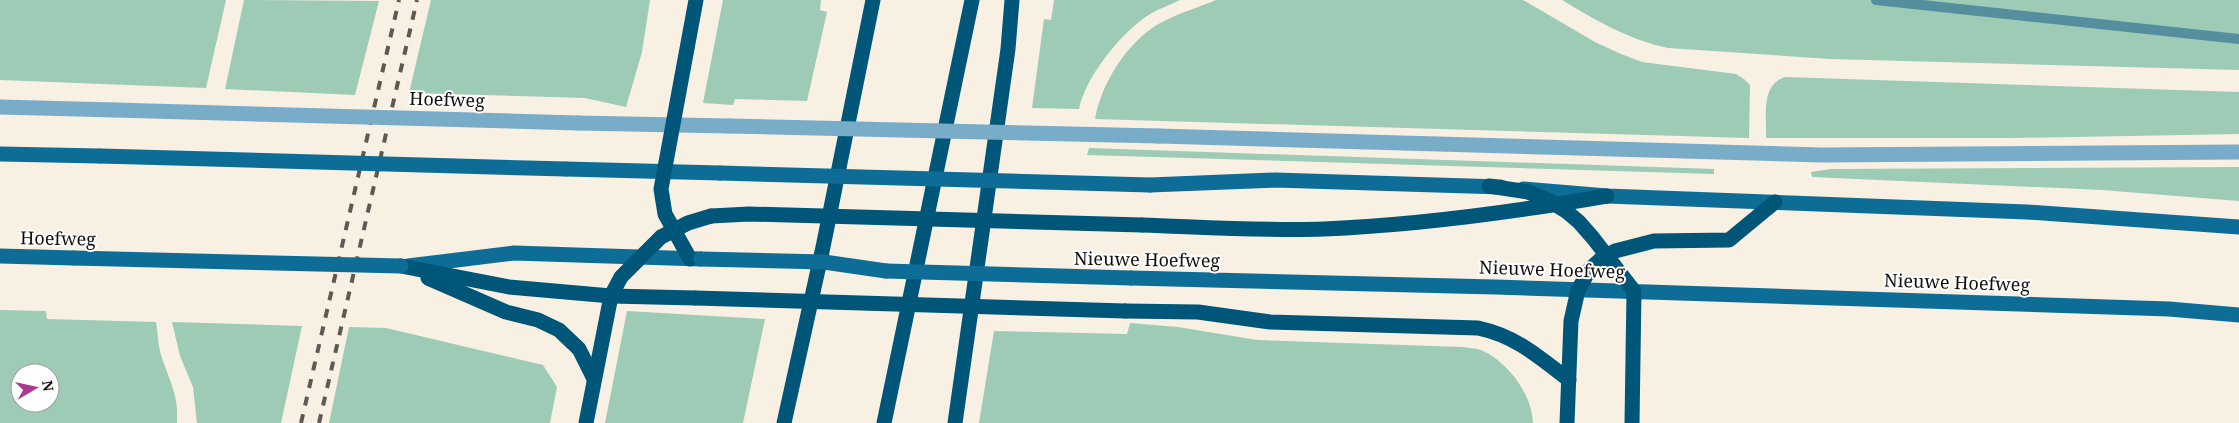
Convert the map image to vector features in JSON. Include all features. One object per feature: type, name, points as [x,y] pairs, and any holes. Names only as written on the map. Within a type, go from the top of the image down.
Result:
[{"type":"highway","points":[[696,0],[661,189],[663,206],[673,230],[696,259]]},
{"type":"highway","points":[[784,423],[823,246],[873,0]]},
{"type":"highway","points":[[884,423],[972,0]]},
{"type":"highway","points":[[955,423],[1008,49],[1012,0]]},
{"type":"highway","points":[[1489,186],[1522,190],[1556,204],[1579,222],[1634,291],[1632,423]]},
{"type":"highway","points":[[586,423],[610,296],[624,273],[655,241],[673,230],[711,216],[749,214],[1325,229],[1491,215],[1607,196]]},
{"type":"highway","points":[[1567,423],[1570,329],[1578,290],[1590,269],[1606,255],[1630,246],[1654,241],[1728,240],[1775,202]]},
{"type":"highway","points":[[401,266],[509,287],[610,296],[1198,312],[1270,322],[1478,328],[1496,332],[1519,342],[1569,380]]},
{"type":"highway","points":[[401,266],[506,312],[532,318],[550,325],[565,335],[583,355],[594,379]]},
{"type":"main road","points":[[0,154],[1150,185],[1275,180],[1489,186],[1607,196],[2037,212],[2239,227]]},
{"type":"main road","name":"Hoefweg","points":[[0,256],[401,266],[514,253],[824,262],[864,268]]},
{"type":"main road","name":"Nieuwe Hoefweg","points":[[864,268],[886,271],[1634,291],[2170,309],[2239,315]]},
{"type":"street","name":"Hoefweg","points":[[0,107],[1795,154],[2023,155],[2239,152]]},
{"type":"green space","points":[[0,0],[226,0],[206,88],[0,80]]},
{"type":"green space","points":[[244,0],[379,1],[355,95],[225,89]]},
{"type":"green space","points":[[431,0],[650,0],[642,52],[626,107],[585,98],[409,93]]},
{"type":"green space","points":[[723,0],[821,0],[820,10],[827,12],[807,101],[735,99],[733,105],[703,103]]},
{"type":"green space","points":[[1054,0],[1180,0],[1148,15],[1124,35],[1104,59],[1088,84],[1079,109],[1032,108],[1044,19],[1051,20]]},
{"type":"green space","points":[[1216,0],[1523,0],[1595,42],[1642,62],[1736,74],[1750,85],[1749,138],[1095,119],[1102,93],[1115,68],[1142,36],[1167,19]]},
{"type":"green space","points":[[1562,0],[2239,0],[2239,70],[1830,59],[1668,48],[1626,35]]},
{"type":"green space","points":[[1785,77],[2239,92],[2239,134],[2011,138],[1766,138],[1766,103],[1768,94],[1777,81]]},
{"type":"green space","points":[[1089,148],[1714,169],[1714,174],[1087,155]]},
{"type":"green space","points":[[2239,167],[2239,201],[2102,190],[1812,177],[1811,172],[1831,169]]},
{"type":"green space","points":[[0,310],[46,311],[47,319],[156,322],[161,354],[177,405],[177,423],[0,423]]},
{"type":"green space","points":[[627,311],[765,319],[743,423],[605,423]]},
{"type":"green space","points":[[172,322],[302,326],[281,423],[197,423],[193,387],[180,356]]},
{"type":"green space","points":[[1130,323],[1178,327],[1257,340],[1479,349],[1500,362],[1517,380],[1528,401],[1533,423],[979,423],[994,331],[1127,334]]},
{"type":"green space","points":[[349,327],[386,328],[543,365],[557,387],[550,423],[329,423]]},
{"type":"waterway","points":[[1876,0],[2239,39]]},
{"type":"railway","points":[[301,423],[399,0]]},
{"type":"railway","points":[[319,423],[417,0]]}]
